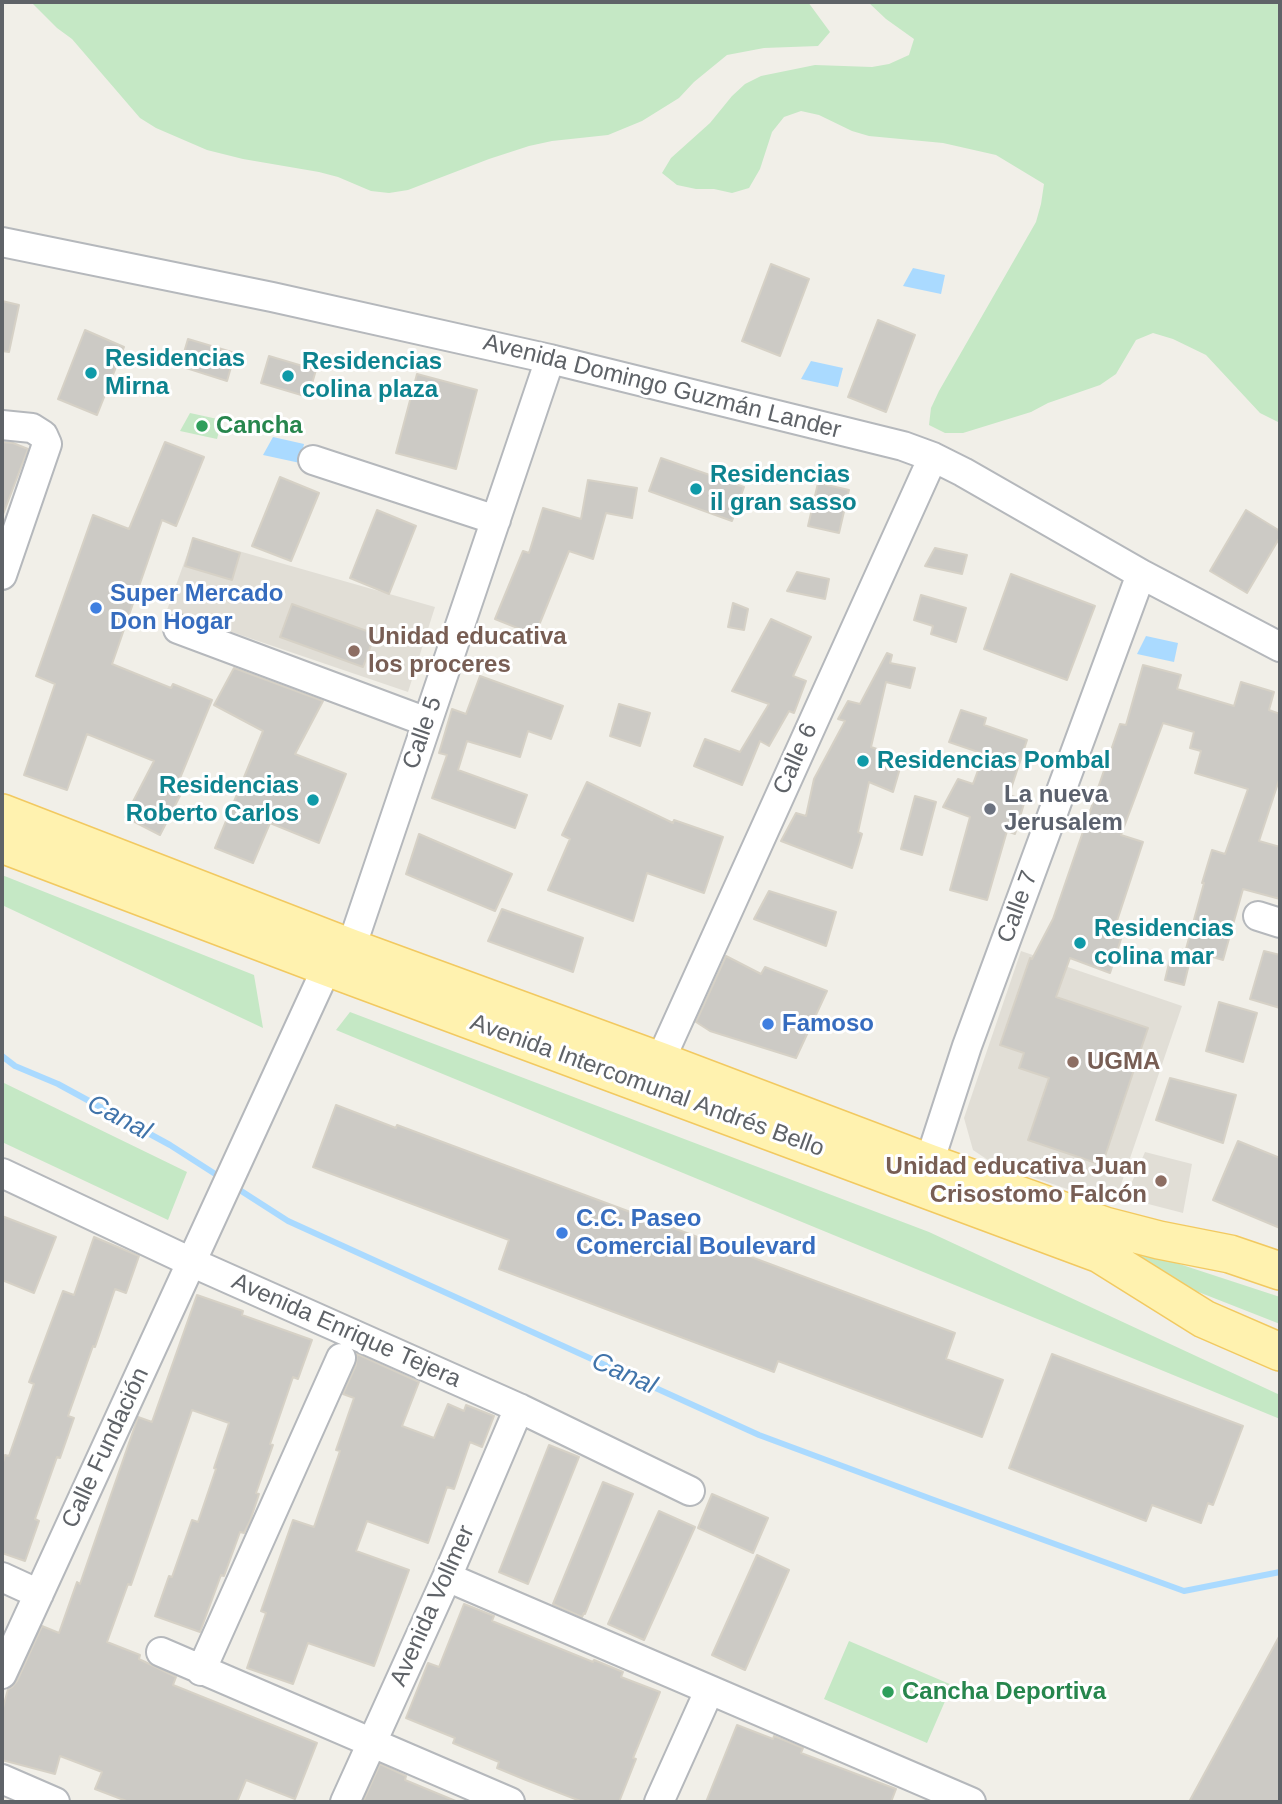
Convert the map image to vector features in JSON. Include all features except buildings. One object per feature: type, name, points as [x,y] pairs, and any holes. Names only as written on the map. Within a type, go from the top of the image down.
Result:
[{"type":"main road","name":"Avenida Intercomunal Andrés Bello","points":[[2,813],[339,958],[1100,1254],[1204,1319],[1280,1352]]},
{"type":"main road","name":"Avenida Intercomunal Andrés Bello","points":[[2,844],[339,958],[660,1061],[929,1163],[1105,1226],[1230,1254],[1280,1271]]},
{"type":"street","name":"Avenida Domingo Guzmán Lander","points":[[2,242],[272,297],[550,359],[903,446],[963,472],[1141,574],[1280,647]]},
{"type":"street","name":"Calle 5","points":[[339,958],[427,722],[550,359]]},
{"type":"street","points":[[2,425],[32,428],[43,435],[47,444],[2,575]]},
{"type":"street","name":"Calle 6","points":[[660,1061],[933,457]]},
{"type":"street","points":[[313,460],[496,520]]},
{"type":"street","name":"Calle 7","points":[[929,1163],[972,1033],[1141,574]]},
{"type":"street","points":[[178,629],[427,722]]},
{"type":"street","name":"Calle Fundación","points":[[2,1674],[246,1142],[339,958]]},
{"type":"street","name":"Avenida Enrique Tejera","points":[[2,1173],[191,1262],[520,1408],[690,1491]]},
{"type":"street","points":[[201,1671],[341,1358]]},
{"type":"street","name":"Avenida Vollmer","points":[[345,1802],[520,1408]]},
{"type":"street","points":[[2,1577],[39,1594]]},
{"type":"street","points":[[447,1577],[971,1802]]},
{"type":"street","points":[[161,1652],[510,1802]]},
{"type":"street","points":[[659,1802],[709,1690]]},
{"type":"street","points":[[2,1779],[55,1802]]},
{"type":"shaded area","name":"Unidad educativa los proceres","points":[[193,538],[435,607],[408,692],[167,610]]},
{"type":"shaded area","name":"UGMA","points":[[1021,951],[1182,1006],[1114,1205],[994,1164],[973,1150],[964,1118]]},
{"type":"shaded area","name":"Unidad educativa Juan Crisostomo Falcón","points":[[1145,1152],[1192,1164],[1183,1213],[1125,1198]]},
{"type":"green space","points":[[31,2],[808,2],[830,32],[818,46],[764,48],[727,55],[679,98],[642,121],[608,135],[529,146],[408,190],[389,193],[371,191],[319,172],[207,150],[156,128],[140,118],[72,39]]},
{"type":"green space","points":[[868,2],[1280,2],[1280,423],[1260,413],[1206,355],[1173,339],[1153,333],[1136,340],[1116,374],[1100,385],[1048,403],[1031,412],[963,433],[945,433],[929,425],[931,408],[939,391],[1036,222],[1041,204],[1044,184],[996,155],[943,143],[869,136],[819,115],[801,111],[784,117],[772,132],[760,169],[749,188],[732,193],[696,189],[677,185],[662,173],[671,158],[710,123],[732,96],[745,84],[761,76],[815,65],[872,67],[889,64],[909,55],[914,39]]},
{"type":"green space","name":"Cancha","points":[[190,413],[222,420],[217,439],[180,431]]},
{"type":"green space","points":[[2,875],[254,975],[263,1028],[2,905]]},
{"type":"green space","points":[[350,1012],[929,1232],[1280,1395],[1280,1419],[336,1030]]},
{"type":"green space","points":[[2,1082],[187,1172],[168,1220],[2,1142]]},
{"type":"green space","points":[[1103,1239],[1280,1297],[1280,1324],[1150,1273]]},
{"type":"green space","name":"Cancha Deportiva","points":[[849,1641],[952,1685],[927,1743],[824,1699]]},
{"type":"water","points":[[913,268],[945,275],[941,294],[903,286]]},
{"type":"water","points":[[811,361],[843,368],[838,387],[801,379]]},
{"type":"water","points":[[273,437],[304,444],[300,463],[263,455]]},
{"type":"water","points":[[1146,636],[1178,643],[1174,662],[1137,654]]},
{"type":"waterway","name":"Canal","points":[[2,1056],[15,1066],[58,1084],[170,1145],[223,1179]]},
{"type":"waterway","name":"Canal","points":[[235,1187],[288,1221],[759,1435],[934,1500],[1184,1591],[1280,1572]]},
{"type":"place","name":"Residencias Mirna","points":[[91,373]]},
{"type":"place","name":"Residencias colina plaza","points":[[288,376]]},
{"type":"place","name":"Cancha","points":[[202,426]]},
{"type":"place","name":"Residencias il gran sasso","points":[[696,489]]},
{"type":"place","name":"Super Mercado Don Hogar","points":[[96,608]]},
{"type":"place","name":"Unidad educativa los proceres","points":[[354,651]]},
{"type":"place","name":"Residencias Pombal","points":[[863,761]]},
{"type":"place","name":"Residencias Roberto Carlos","points":[[313,800]]},
{"type":"place","name":"La nueva Jerusalem","points":[[990,809]]},
{"type":"place","name":"Residencias colina mar","points":[[1080,943]]},
{"type":"place","name":"Famoso","points":[[768,1024]]},
{"type":"place","name":"UGMA","points":[[1073,1062]]},
{"type":"place","name":"Unidad educativa Juan Crisostomo Falcón","points":[[1161,1181]]},
{"type":"place","name":"C.C. Paseo Comercial Boulevard","points":[[562,1233]]},
{"type":"place","name":"Cancha Deportiva","points":[[888,1692]]}]
